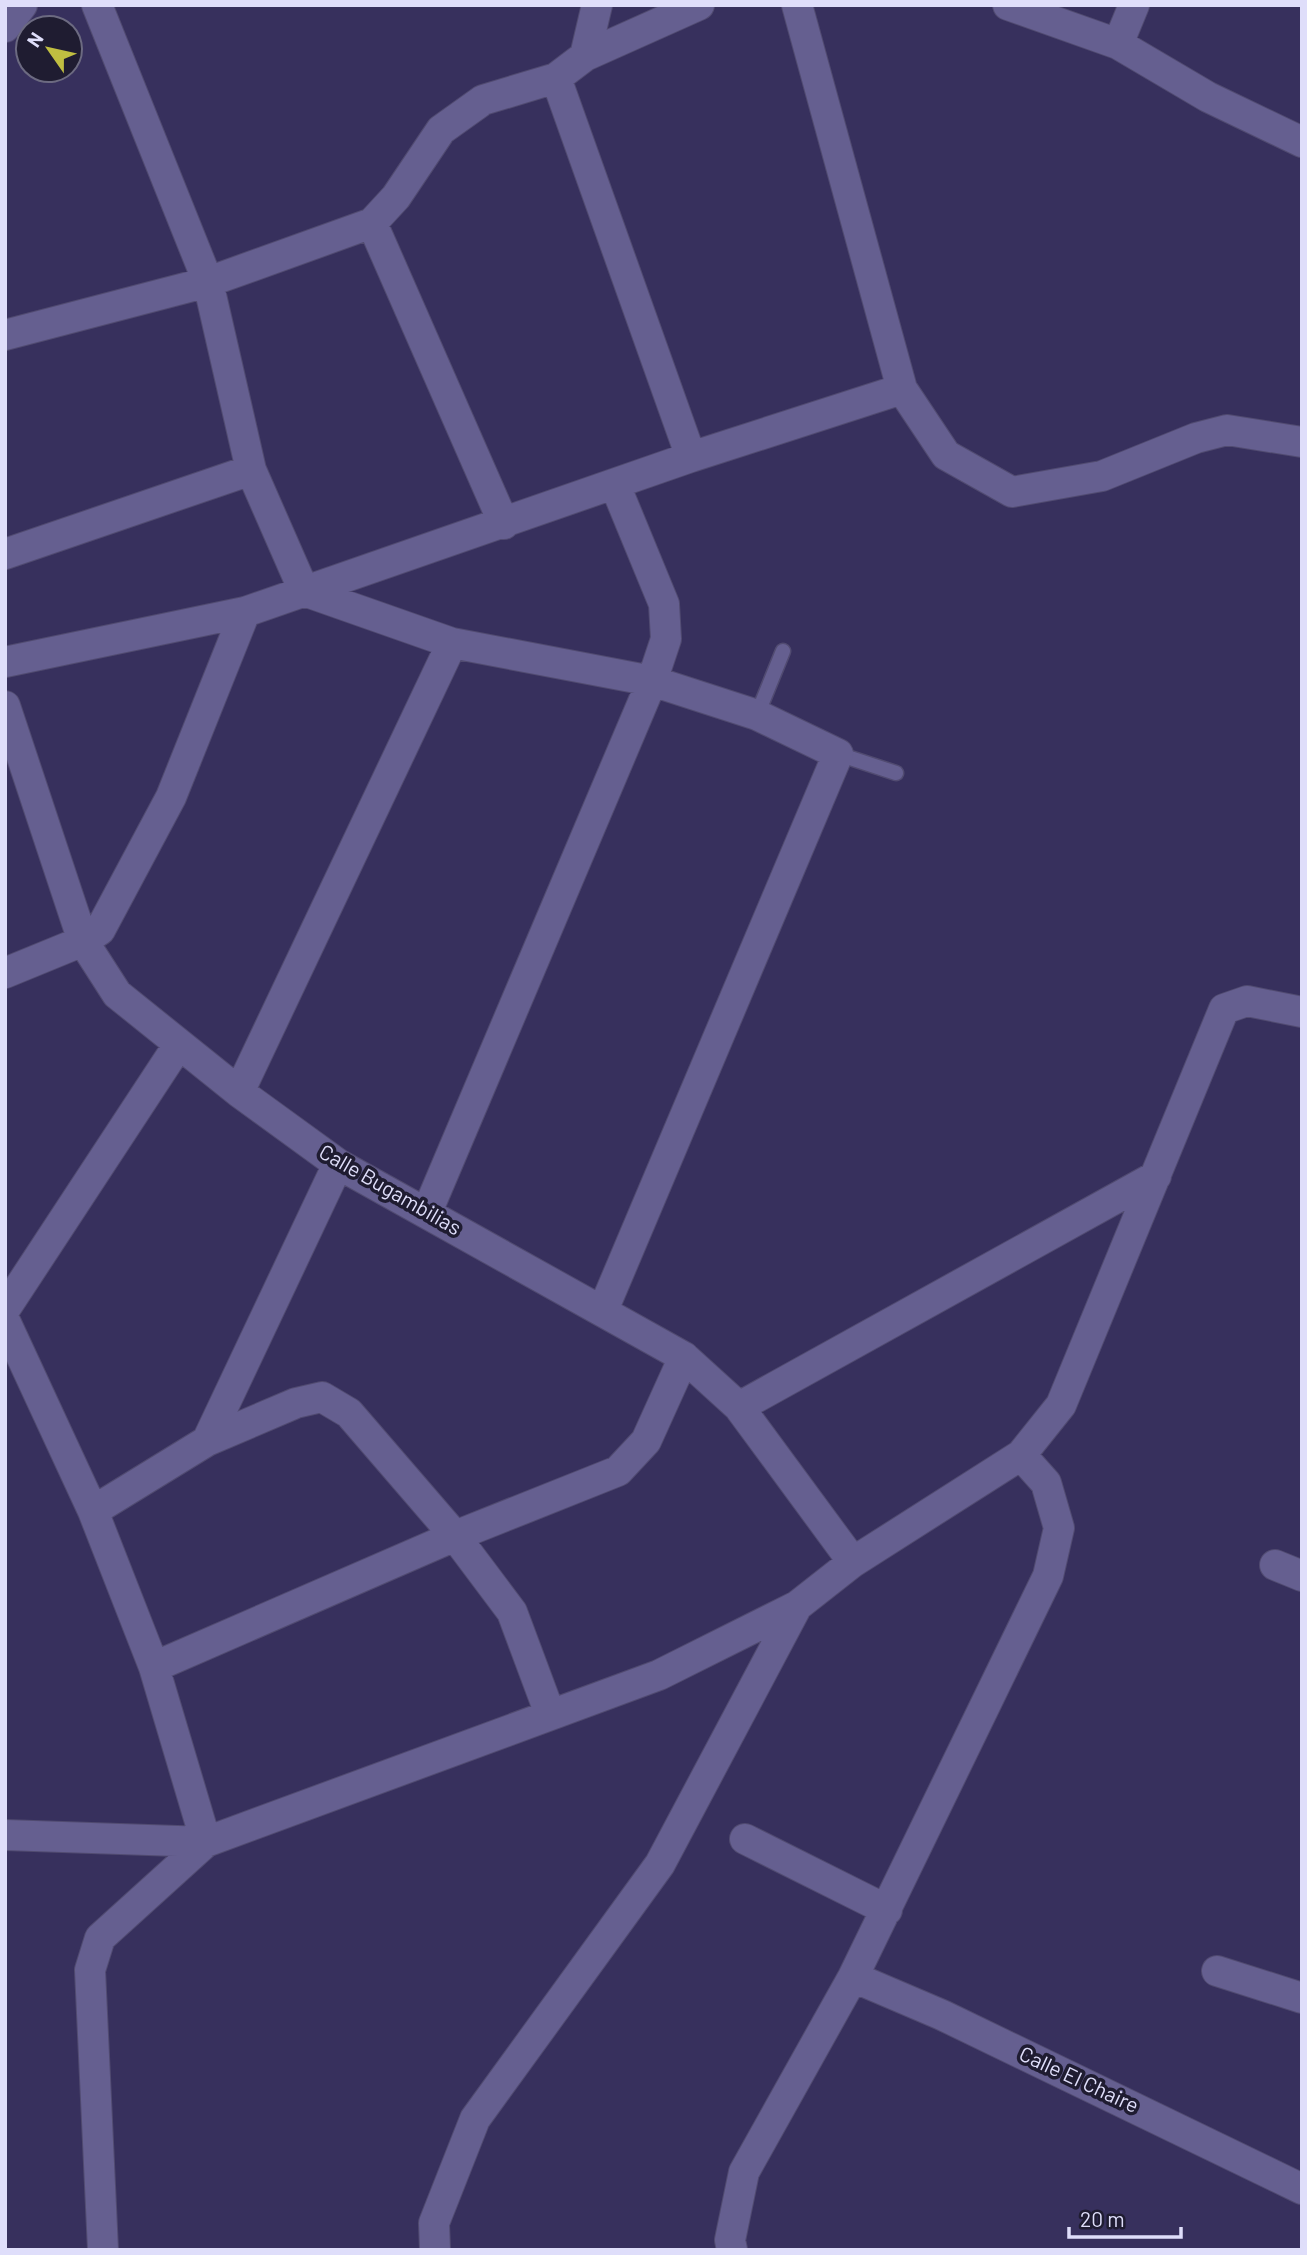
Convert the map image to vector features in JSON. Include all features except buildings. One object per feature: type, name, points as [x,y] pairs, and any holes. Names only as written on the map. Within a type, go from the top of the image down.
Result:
[{"type":"street","points":[[5,27],[22,5]]},
{"type":"street","points":[[97,5],[208,282],[251,470],[304,591],[452,643],[652,681],[757,715],[838,754],[603,1310]]},
{"type":"street","points":[[585,56],[597,5]]},
{"type":"street","points":[[5,335],[208,282],[372,223],[396,197],[441,130],[483,100],[556,78],[585,56],[699,5]]},
{"type":"street","points":[[797,5],[902,389],[946,455],[1012,492],[1102,476],[1196,438],[1227,430],[1302,442]]},
{"type":"street","points":[[1008,5],[1118,44],[1208,97],[1302,142]]},
{"type":"street","points":[[1118,44],[1134,5]]},
{"type":"street","points":[[556,78],[691,457]]},
{"type":"street","points":[[372,223],[504,524]]},
{"type":"street","points":[[5,662],[245,612],[691,457],[902,389]]},
{"type":"street","points":[[5,554],[251,470]]},
{"type":"street","points":[[427,1212],[652,681],[666,639],[664,604],[615,485]]},
{"type":"street","points":[[5,973],[83,941],[100,930],[171,797],[245,612]]},
{"type":"street","points":[[239,1092],[452,643]]},
{"type":"street","name":"Calle Bugambilias","points":[[7,720],[83,941],[117,994],[239,1092],[338,1164],[684,1357],[739,1407],[853,1562]]},
{"type":"street","points":[[103,2250],[90,1969],[100,1938],[206,1842],[659,1675],[797,1606],[853,1562],[1021,1455],[1061,1405],[1224,1009],[1247,1001],[1302,1012]]},
{"type":"street","points":[[5,1309],[179,1044]]},
{"type":"street","points":[[207,1441],[338,1164]]},
{"type":"street","points":[[739,1407],[1156,1177]]},
{"type":"street","points":[[5,1321],[93,1511],[154,1667],[206,1842]]},
{"type":"street","points":[[154,1667],[455,1536],[618,1471],[646,1441],[684,1357]]},
{"type":"street","points":[[93,1511],[207,1441],[296,1403],[322,1397],[349,1413],[455,1536],[512,1612],[550,1714]]},
{"type":"street","points":[[732,2250],[730,2240],[744,2172],[853,1977],[1048,1576],[1059,1528],[1046,1483],[1021,1455]]},
{"type":"street","points":[[435,2250],[434,2223],[475,2119],[660,1864],[797,1606]]},
{"type":"street","points":[[5,1835],[206,1842]]},
{"type":"street","points":[[745,1839],[887,1910]]},
{"type":"street","points":[[1217,1971],[1302,1998]]},
{"type":"street","name":"Calle El Chaire","points":[[853,1977],[967,2026],[1302,2189]]},
{"type":"lane","points":[[757,715],[783,651]]},
{"type":"lane","points":[[838,754],[897,773]]}]
